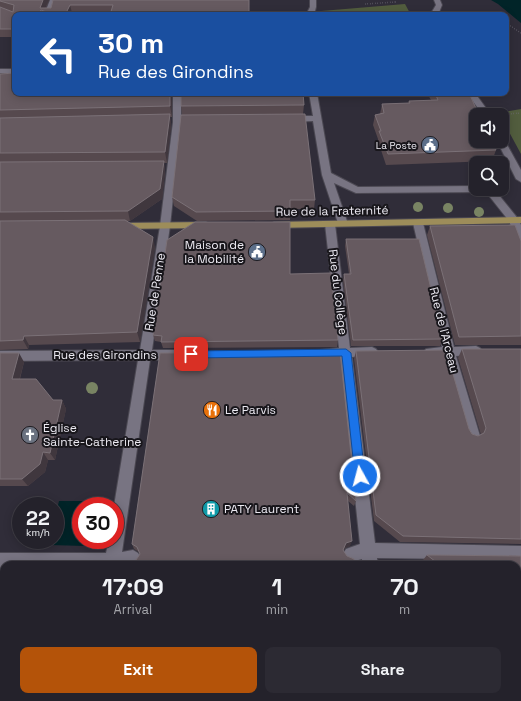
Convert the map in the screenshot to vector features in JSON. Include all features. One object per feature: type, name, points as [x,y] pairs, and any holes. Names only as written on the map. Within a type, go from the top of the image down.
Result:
[{"type":"main road","name":"Rue de la Fraternité","points":[[267,225],[518,220]]},
{"type":"main road","points":[[109,226],[212,225]]},
{"type":"street","points":[[49,12],[53,0]]},
{"type":"street","points":[[311,12],[313,0]]},
{"type":"street","points":[[436,0],[439,6],[436,12]]},
{"type":"street","points":[[0,71],[12,71]]},
{"type":"street","name":"Rue de Penne","points":[[112,561],[166,226],[167,167],[177,122],[177,96]]},
{"type":"street","points":[[314,96],[327,175],[343,224]]},
{"type":"street","points":[[473,96],[482,108]]},
{"type":"street","points":[[284,119],[318,118]]},
{"type":"street","points":[[505,148],[521,179]]},
{"type":"street","points":[[327,175],[356,190],[489,189],[518,220],[521,238]]},
{"type":"street","name":"Rue de l'Arceau","points":[[418,223],[449,352],[473,436]]},
{"type":"street","name":"Rue du Collège","points":[[330,224],[369,558]]},
{"type":"street","points":[[418,352],[489,351]]},
{"type":"street","points":[[315,353],[386,352]]},
{"type":"street","name":"Rue des Girondins","points":[[0,356],[184,354]]},
{"type":"street","points":[[351,554],[369,558],[521,553]]},
{"type":"street","points":[[121,561],[134,558]]},
{"type":"path","points":[[509,25],[521,33]]},
{"type":"path","points":[[509,114],[521,113]]},
{"type":"shaded area","points":[[491,0],[521,0],[521,23],[509,12]]},
{"type":"shaded area","points":[[405,4],[409,12],[321,12]]},
{"type":"shaded area","points":[[521,109],[521,154],[509,132],[509,111]]},
{"type":"shaded area","points":[[64,501],[72,501],[72,546],[64,545]]},
{"type":"building","points":[[43,0],[40,8],[51,8],[53,0],[249,0],[249,12],[111,12],[113,5],[70,5],[66,12],[46,12],[41,10],[39,12],[13,12],[14,5],[0,1]]},
{"type":"building","points":[[0,7],[13,12],[12,29],[0,29]]},
{"type":"building","points":[[12,73],[12,96],[170,96],[170,106],[0,110],[0,74]]},
{"type":"building","points":[[181,96],[303,96],[304,105],[181,106]]},
{"type":"building","points":[[436,96],[470,96],[476,108],[469,108],[469,148],[495,148],[496,150],[388,154],[379,131],[381,131],[375,115],[384,113],[382,104],[410,103],[409,101],[438,100]]},
{"type":"building","points":[[170,114],[165,152],[0,153],[0,118]]},
{"type":"building","points":[[305,114],[315,200],[290,200],[290,211],[196,212],[172,197],[181,115]]},
{"type":"building","points":[[164,161],[160,189],[128,211],[0,212],[0,162]]},
{"type":"building","points":[[125,220],[153,237],[137,332],[24,336],[23,340],[0,341],[0,221]]},
{"type":"building","points":[[195,222],[290,222],[290,274],[331,273],[338,340],[161,342],[162,336],[153,335],[167,240]]},
{"type":"building","points":[[515,225],[521,241],[521,336],[459,337],[430,226]]},
{"type":"building","points":[[346,239],[419,239],[443,339],[353,340],[344,274],[351,274]]},
{"type":"building","points":[[462,349],[521,349],[521,539],[403,536],[376,515],[356,351],[446,350],[469,429],[472,434],[478,436],[484,433],[486,428]]},
{"type":"building","points":[[340,352],[356,501],[347,493],[352,541],[346,543],[343,550],[347,556],[354,559],[354,561],[132,561],[136,560],[140,554],[137,547],[132,544],[160,353]]},
{"type":"building","name":"Église Sainte-Catherine","points":[[0,353],[19,353],[12,379],[36,379],[53,400],[62,400],[50,453],[43,452],[40,464],[22,479],[0,479]]},
{"type":"building","points":[[427,555],[521,556],[521,561],[435,561]]},
{"type":"place","name":"La Poste","points":[[430,145]]},
{"type":"place","name":"Maison de la Mobilité","points":[[257,252]]},
{"type":"place","name":"Le Parvis","points":[[212,410]]},
{"type":"place","name":"Église Sainte-Catherine","points":[[30,435]]},
{"type":"place","name":"PATY Laurent","points":[[211,509]]},
{"type":"route","points":[[191,354],[346,353],[360,476]]}]
